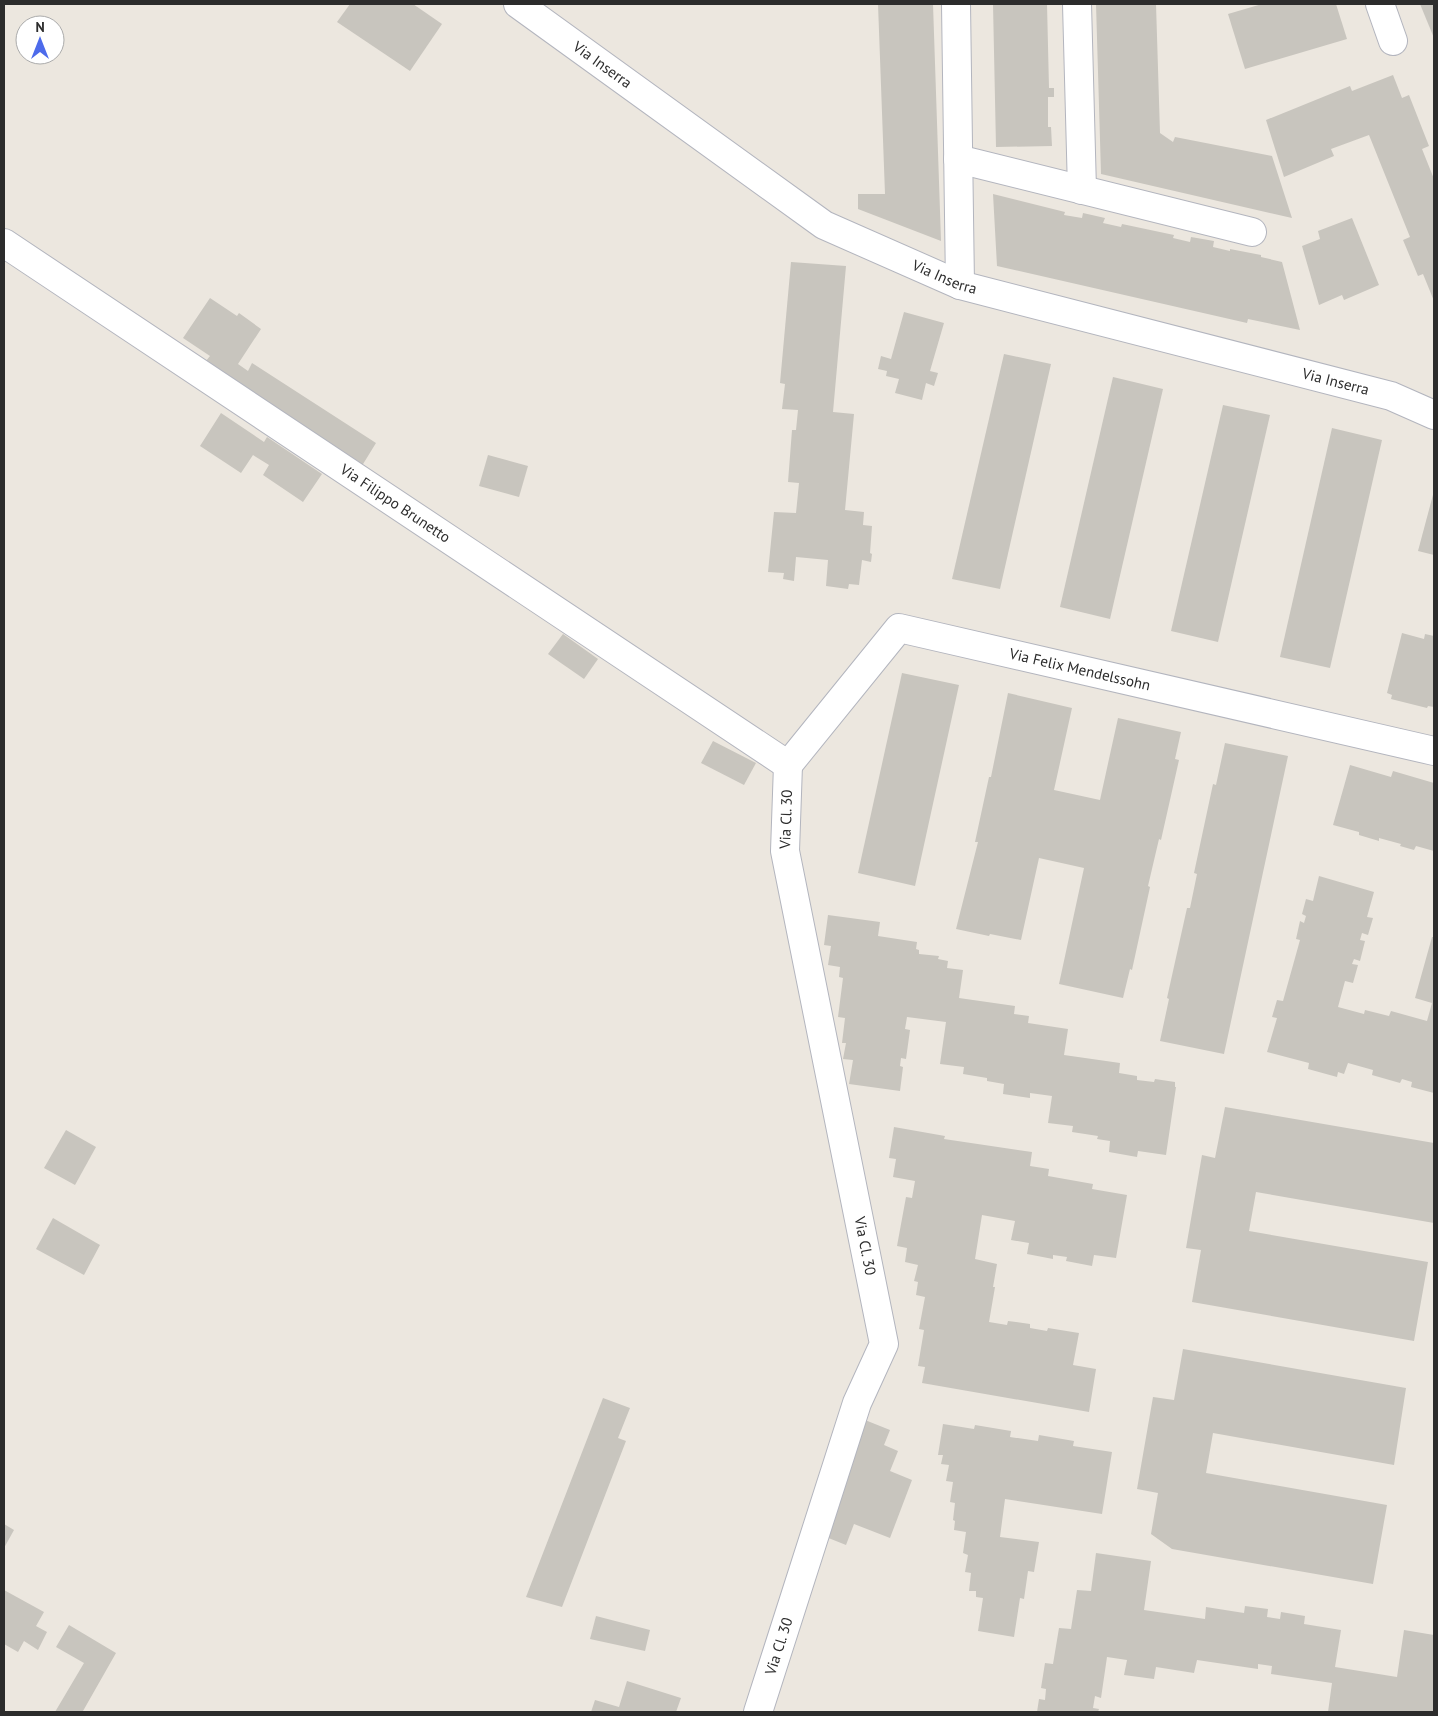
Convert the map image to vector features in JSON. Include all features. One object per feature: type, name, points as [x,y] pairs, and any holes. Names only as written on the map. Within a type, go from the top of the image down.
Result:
[{"type":"street","points":[[956,4],[960,285]]},
{"type":"street","points":[[1077,4],[1082,190]]},
{"type":"street","points":[[1380,4],[1393,41]]},
{"type":"street","name":"Via Inserra","points":[[525,6],[824,225],[960,285],[1391,396],[1434,415]]},
{"type":"street","points":[[958,160],[1252,232]]},
{"type":"street","name":"Via Filippo Brunetto","points":[[4,243],[788,765]]},
{"type":"street","name":"Via Felix Mendelssohn","points":[[788,765],[899,628],[1434,751]]},
{"type":"street","name":"Via Cl. 30","points":[[758,1712],[857,1402],[884,1344],[785,851],[788,765]]},
{"type":"building","points":[[350,4],[413,4],[442,24],[410,71],[337,22]]},
{"type":"building","points":[[878,4],[933,4],[941,241],[858,209],[858,194],[885,194]]},
{"type":"building","points":[[993,4],[1047,4],[1049,88],[1054,88],[1054,97],[1048,97],[1048,127],[1051,127],[1052,146],[996,147]]},
{"type":"building","points":[[1096,4],[1156,4],[1160,133],[1173,142],[1175,137],[1272,156],[1292,218],[1101,174]]},
{"type":"building","points":[[1262,4],[1336,4],[1347,39],[1245,69],[1228,14]]},
{"type":"building","points":[[1420,4],[1434,4],[1434,38]]},
{"type":"building","points":[[1393,75],[1402,98],[1409,95],[1429,146],[1422,149],[1434,179],[1434,301],[1423,274],[1418,276],[1403,240],[1410,237],[1369,135],[1331,149],[1334,156],[1284,177],[1266,120],[1350,86],[1352,91]]},
{"type":"building","points":[[993,194],[1065,212],[1064,215],[1082,218],[1083,213],[1105,218],[1103,223],[1121,227],[1122,224],[1174,235],[1173,238],[1190,242],[1191,237],[1214,241],[1213,247],[1261,255],[1261,257],[1282,262],[1300,330],[1248,319],[1247,323],[997,266]]},
{"type":"building","points":[[1352,218],[1379,285],[1344,300],[1342,295],[1319,305],[1302,246],[1320,239],[1318,231]]},
{"type":"building","points":[[791,262],[846,266],[833,412],[854,414],[845,510],[864,512],[863,525],[872,526],[871,562],[862,560],[859,585],[849,584],[848,589],[826,586],[828,560],[796,557],[794,581],[783,579],[784,573],[768,572],[774,512],[796,513],[799,483],[788,482],[792,430],[796,430],[798,410],[782,409],[785,384],[780,383]]},
{"type":"building","points":[[210,298],[237,316],[239,313],[261,329],[238,364],[248,371],[252,363],[376,443],[360,469],[201,367],[210,356],[183,338]]},
{"type":"building","points":[[904,312],[944,323],[930,371],[938,373],[934,386],[926,383],[922,400],[895,393],[899,379],[886,376],[887,371],[878,369],[881,356],[891,359]]},
{"type":"building","points":[[1004,354],[1051,364],[1000,589],[952,579]]},
{"type":"building","points":[[1113,377],[1163,389],[1110,619],[1060,607]]},
{"type":"building","points":[[1223,405],[1270,415],[1218,642],[1171,631]]},
{"type":"building","points":[[221,413],[264,442],[267,437],[322,474],[303,502],[263,475],[269,465],[253,455],[241,473],[200,446]]},
{"type":"building","points":[[1332,428],[1382,440],[1330,668],[1280,657]]},
{"type":"building","points":[[488,455],[528,466],[519,497],[479,486]]},
{"type":"building","points":[[1434,491],[1434,555],[1418,551]]},
{"type":"building","points":[[1402,633],[1424,639],[1425,634],[1434,636],[1434,707],[1428,706],[1427,708],[1391,699],[1392,695],[1387,693]]},
{"type":"building","points":[[563,634],[598,659],[584,679],[548,654]]},
{"type":"building","points":[[902,673],[959,685],[915,886],[858,873]]},
{"type":"building","points":[[1008,693],[1072,708],[1054,790],[1100,800],[1118,718],[1181,732],[1175,759],[1179,760],[1161,840],[1159,839],[1148,886],[1150,887],[1132,970],[1130,969],[1123,998],[1059,984],[1084,868],[1039,858],[1021,940],[956,929],[978,842],[975,842],[989,777],[991,777]]},
{"type":"building","points":[[713,741],[756,763],[744,785],[701,763]]},
{"type":"building","points":[[1225,743],[1288,756],[1224,1054],[1160,1041],[1169,999],[1167,998],[1187,908],[1190,908],[1197,874],[1194,873],[1213,784],[1216,785]]},
{"type":"building","points":[[1350,765],[1391,777],[1393,771],[1434,783],[1434,851],[1416,846],[1414,850],[1379,838],[1379,841],[1359,835],[1359,832],[1333,825]]},
{"type":"building","points":[[1319,876],[1374,892],[1367,917],[1373,918],[1368,935],[1362,933],[1360,940],[1365,941],[1360,961],[1354,959],[1352,964],[1358,965],[1353,983],[1345,981],[1338,1007],[1364,1014],[1365,1010],[1389,1016],[1391,1011],[1427,1021],[1432,1003],[1415,998],[1432,937],[1434,937],[1434,1093],[1411,1087],[1412,1082],[1402,1079],[1400,1083],[1372,1075],[1373,1070],[1348,1063],[1344,1074],[1338,1072],[1337,1077],[1308,1069],[1309,1063],[1267,1052],[1277,1018],[1272,1017],[1277,1000],[1283,1001],[1300,940],[1296,939],[1300,921],[1304,923],[1306,916],[1302,914],[1306,899],[1313,901]]},
{"type":"building","points":[[828,915],[880,922],[878,936],[917,942],[916,949],[919,950],[919,954],[939,956],[938,959],[948,961],[947,968],[963,970],[959,998],[1015,1006],[1014,1014],[1029,1016],[1028,1023],[1068,1029],[1064,1055],[1120,1063],[1119,1073],[1137,1076],[1137,1080],[1154,1082],[1155,1079],[1175,1082],[1176,1087],[1166,1155],[1138,1151],[1137,1157],[1109,1152],[1110,1141],[1097,1139],[1098,1136],[1072,1132],[1073,1126],[1048,1123],[1052,1096],[1030,1093],[1030,1098],[1003,1094],[1004,1084],[987,1081],[987,1078],[963,1074],[964,1067],[940,1064],[946,1022],[907,1017],[905,1029],[910,1030],[906,1059],[901,1058],[900,1066],[903,1067],[900,1091],[849,1084],[853,1060],[843,1059],[846,1043],[842,1043],[845,1018],[838,1017],[843,978],[839,977],[840,967],[828,965],[831,946],[824,945]]},
{"type":"building","points":[[1225,1107],[1434,1143],[1434,1223],[1256,1192],[1249,1231],[1428,1262],[1414,1341],[1192,1302],[1201,1250],[1186,1248],[1202,1155],[1215,1158]]},
{"type":"building","points":[[894,1127],[945,1136],[944,1139],[1032,1152],[1030,1166],[1049,1169],[1048,1176],[1093,1184],[1092,1189],[1127,1195],[1116,1258],[1094,1255],[1092,1266],[1066,1261],[1067,1257],[1053,1255],[1053,1259],[1027,1254],[1029,1243],[1011,1240],[1015,1221],[982,1215],[975,1259],[997,1264],[989,1322],[1007,1325],[1008,1321],[1030,1324],[1030,1328],[1047,1331],[1048,1328],[1079,1333],[1073,1365],[1096,1369],[1089,1412],[922,1383],[925,1367],[918,1366],[924,1330],[919,1329],[925,1297],[916,1295],[918,1282],[914,1281],[918,1265],[905,1262],[907,1248],[897,1246],[906,1197],[912,1198],[915,1181],[893,1177],[896,1159],[889,1158]]},
{"type":"building","points":[[66,1130],[96,1147],[75,1185],[44,1168]]},
{"type":"building","points":[[53,1218],[100,1245],[84,1275],[36,1249]]},
{"type":"building","points":[[1183,1349],[1406,1388],[1394,1465],[1213,1433],[1206,1473],[1387,1505],[1373,1584],[1172,1549],[1151,1534],[1158,1493],[1137,1489],[1153,1397],[1174,1400]]},
{"type":"building","points":[[603,1398],[630,1408],[618,1438],[626,1441],[562,1607],[526,1597]]},
{"type":"building","points":[[865,1420],[890,1430],[884,1445],[898,1451],[890,1471],[912,1480],[890,1538],[854,1524],[846,1545],[821,1535]]},
{"type":"building","points":[[943,1424],[974,1429],[975,1425],[1011,1431],[1010,1437],[1038,1441],[1039,1435],[1074,1441],[1073,1446],[1112,1452],[1102,1514],[1005,1499],[1000,1537],[1039,1542],[1034,1572],[1028,1571],[1024,1599],[1020,1598],[1014,1637],[978,1631],[983,1598],[976,1597],[976,1591],[969,1591],[971,1573],[965,1572],[968,1555],[963,1553],[966,1532],[954,1530],[955,1503],[950,1502],[953,1482],[946,1481],[949,1465],[941,1464],[943,1455],[938,1455]]},
{"type":"building","points":[[4,1524],[14,1530],[4,1548]]},
{"type":"building","points":[[1096,1553],[1151,1561],[1144,1610],[1205,1619],[1206,1607],[1244,1613],[1245,1606],[1268,1609],[1267,1617],[1280,1619],[1281,1612],[1305,1616],[1304,1624],[1341,1630],[1335,1667],[1397,1677],[1404,1630],[1434,1635],[1434,1712],[1328,1712],[1332,1683],[1271,1674],[1272,1666],[1258,1664],[1258,1669],[1197,1660],[1194,1673],[1156,1667],[1154,1679],[1124,1675],[1127,1660],[1107,1657],[1101,1698],[1095,1696],[1093,1708],[1099,1709],[1098,1712],[1037,1712],[1039,1699],[1045,1700],[1046,1689],[1041,1688],[1045,1663],[1053,1664],[1059,1628],[1071,1629],[1077,1590],[1091,1591]]},
{"type":"building","points":[[4,1590],[44,1612],[36,1626],[47,1632],[38,1650],[24,1641],[18,1652],[4,1644]]},
{"type":"building","points":[[596,1616],[650,1630],[645,1651],[590,1639]]},
{"type":"building","points":[[69,1625],[116,1653],[83,1711],[86,1712],[55,1712],[84,1663],[56,1647]]},
{"type":"building","points":[[627,1681],[681,1698],[676,1712],[591,1712],[595,1700],[619,1707]]}]
